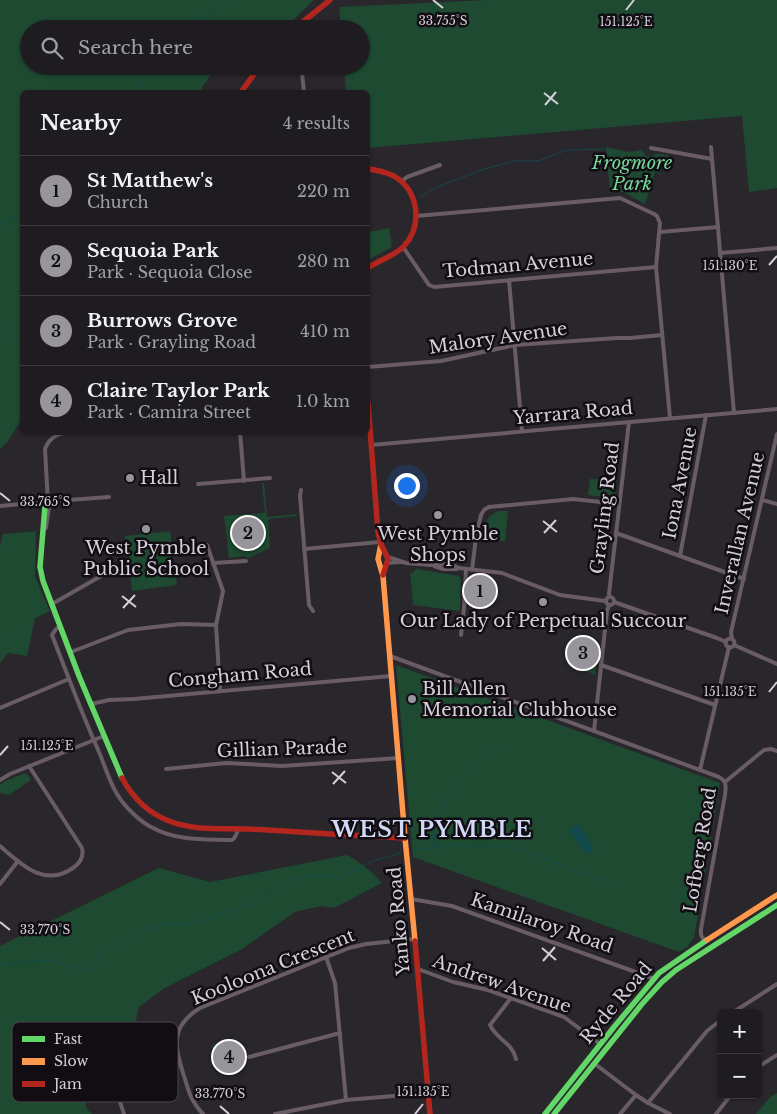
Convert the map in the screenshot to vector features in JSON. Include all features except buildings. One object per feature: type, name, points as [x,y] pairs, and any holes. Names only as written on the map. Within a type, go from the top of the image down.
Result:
[{"type":"main road","points":[[305,20],[330,0]]},
{"type":"main road","points":[[242,90],[253,75]]},
{"type":"main road","points":[[370,169],[383,171],[402,181],[411,193],[416,216],[412,232],[403,247],[370,266]]},
{"type":"main road","name":"Yanko Road","points":[[370,432],[378,532],[387,560],[383,576]]},
{"type":"main road","points":[[48,503],[42,530],[40,572],[104,736],[126,787],[138,802],[158,817],[186,827],[405,838]]},
{"type":"main road","name":"Yanko Road","points":[[381,543],[379,559],[383,576],[430,1114]]},
{"type":"main road","points":[[383,554],[387,560],[383,564],[379,559],[383,554]]},
{"type":"main road","name":"Ryde Road","points":[[545,1114],[654,978],[670,964],[777,895]]},
{"type":"main road","name":"Ryde Road","points":[[554,1114],[642,1004],[662,982],[676,970],[777,905]]},
{"type":"street","points":[[302,75],[304,90]]},
{"type":"street","points":[[711,147],[734,413]]},
{"type":"street","points":[[651,148],[712,159]]},
{"type":"street","points":[[402,181],[407,177],[440,165]]},
{"type":"street","points":[[416,216],[620,198],[657,216],[660,223],[660,232],[656,267],[670,418]]},
{"type":"street","points":[[660,232],[718,227]]},
{"type":"street","name":"Todman Avenue","points":[[403,247],[431,286],[656,267]]},
{"type":"street","points":[[720,253],[777,248]]},
{"type":"street","points":[[510,280],[522,431]]},
{"type":"street","name":"Malory Avenue","points":[[370,367],[441,360],[516,345],[662,335]]},
{"type":"street","name":"Yarrara Road","points":[[371,445],[777,409]]},
{"type":"street","name":"Iona Avenue","points":[[680,556],[706,415]]},
{"type":"street","name":"Grayling Road","points":[[610,597],[629,422]]},
{"type":"street","name":"Inverallan Avenue","points":[[732,639],[732,632],[777,434]]},
{"type":"street","points":[[48,503],[45,449],[49,441],[57,435]]},
{"type":"street","points":[[240,435],[244,481]]},
{"type":"street","points":[[198,484],[270,478]]},
{"type":"street","points":[[301,490],[309,605],[313,611]]},
{"type":"street","points":[[0,506],[109,497]]},
{"type":"street","points":[[472,570],[476,537],[484,510],[489,507],[573,499],[619,504]]},
{"type":"street","points":[[762,500],[777,504]]},
{"type":"street","points":[[616,533],[744,579]]},
{"type":"street","points":[[304,549],[381,543]]},
{"type":"street","points":[[206,545],[223,591],[216,625],[220,691]]},
{"type":"street","points":[[387,560],[448,565],[502,573],[560,595],[605,600],[610,597],[614,602],[726,642],[729,648],[700,770]]},
{"type":"street","points":[[213,563],[246,561]]},
{"type":"street","points":[[52,604],[115,568]]},
{"type":"street","points":[[461,636],[466,569]]},
{"type":"street","points":[[594,731],[609,606],[605,600]]},
{"type":"street","points":[[609,606],[614,602]]},
{"type":"street","points":[[70,652],[128,630],[181,624],[216,625]]},
{"type":"street","points":[[60,626],[52,635],[117,794],[129,809],[152,828],[185,838],[232,840],[238,833],[238,829]]},
{"type":"street","points":[[726,642],[732,639],[735,642],[734,645]]},
{"type":"street","points":[[729,648],[734,645]]},
{"type":"street","points":[[734,645],[777,664]]},
{"type":"street","name":"Lofberg Road","points":[[390,656],[723,779],[726,788],[725,795],[701,929],[704,942]]},
{"type":"street","points":[[601,665],[715,706]]},
{"type":"street","name":"Congham Road","points":[[91,704],[109,700],[391,676]]},
{"type":"street","points":[[0,708],[69,679]]},
{"type":"street","points":[[0,780],[29,766],[104,736]]},
{"type":"street","points":[[725,782],[764,750],[777,751]]},
{"type":"street","name":"Gillian Parade","points":[[166,769],[226,763],[282,766],[399,758]]},
{"type":"street","points":[[0,846],[38,874],[50,876],[67,872],[80,861],[83,852],[82,848],[29,766]]},
{"type":"street","points":[[0,884],[18,861]]},
{"type":"street","name":"Kamilaroy Road","points":[[411,899],[452,906],[662,982]]},
{"type":"street","name":"Kooloona Crescent","points":[[178,1033],[180,1027],[190,1015],[200,1008],[326,957],[357,946],[414,939]]},
{"type":"street","points":[[704,942],[709,949]]},
{"type":"street","points":[[326,957],[335,983],[346,1100]]},
{"type":"street","name":"Andrew Avenue","points":[[418,970],[454,982],[488,990],[568,1019],[600,1044]]},
{"type":"street","points":[[738,1009],[777,984]]},
{"type":"street","points":[[484,1026],[490,1025],[511,998]]},
{"type":"street","points":[[648,1103],[707,1031],[717,1023]]},
{"type":"street","points":[[490,1025],[494,1032],[512,1048],[516,1059]]},
{"type":"street","points":[[248,1057],[340,1033]]},
{"type":"street","points":[[762,1064],[777,1055]]},
{"type":"street","name":"Kooloona Crescent","points":[[178,1058],[191,1100],[203,1114]]},
{"type":"street","points":[[594,1063],[636,1095],[670,1114]]},
{"type":"street","points":[[275,1114],[346,1100],[428,1093]]},
{"type":"street","points":[[620,1114],[636,1095]]},
{"type":"street","points":[[716,1114],[728,1099]]},
{"type":"street","points":[[120,1102],[124,1114]]},
{"type":"green space","points":[[0,0],[314,0],[293,20],[20,20],[20,75],[211,75],[200,90],[20,90],[20,421],[7,443],[0,449]]},
{"type":"green space","points":[[487,0],[777,0],[777,188],[749,192],[742,116],[370,148],[370,90],[346,90],[345,75],[370,75],[370,20],[340,20],[339,7]]},
{"type":"green space","name":"Frogmore Park","points":[[606,147],[628,152],[642,150],[648,156],[657,154],[670,156],[656,169],[645,204],[623,192],[610,193]]},
{"type":"green space","points":[[389,228],[392,247],[370,259],[370,232]]},
{"type":"green space","points":[[590,479],[617,480],[615,496],[612,498],[588,495]]},
{"type":"green space","points":[[262,483],[264,483],[267,517],[297,514],[297,516],[268,519],[270,548],[249,558],[243,556],[229,558],[224,516],[265,513]]},
{"type":"green space","points":[[498,511],[508,511],[505,541],[483,539],[488,519]]},
{"type":"green space","points":[[36,531],[35,577],[50,611],[35,618],[27,656],[8,653],[0,663],[0,545],[3,534]]},
{"type":"green space","points":[[170,531],[177,585],[132,591],[125,536]]},
{"type":"green space","points":[[417,569],[459,576],[461,579],[460,611],[413,605],[410,573]]},
{"type":"green space","points":[[571,642],[598,645],[595,675],[568,665]]},
{"type":"green space","points":[[396,665],[720,783],[694,938],[687,947],[679,952],[413,857]]},
{"type":"green space","points":[[25,773],[31,780],[9,795],[0,793],[0,785],[5,781]]},
{"type":"green space","points":[[347,855],[366,867],[382,883],[334,908],[321,906],[295,912],[242,949],[163,989],[139,1007],[136,1022],[12,1022],[12,1102],[85,1102],[87,1109],[92,1114],[0,1114],[0,946],[159,868],[210,882]]},
{"type":"green space","points":[[215,1043],[242,1054],[242,1060],[219,1070],[212,1046]]},
{"type":"green space","points":[[777,1093],[777,1114],[756,1114],[770,1097]]},
{"type":"water","points":[[578,824],[594,849],[586,855],[569,830]]},
{"type":"waterway","points":[[200,20],[226,0]]},
{"type":"waterway","points":[[136,90],[147,75]]},
{"type":"waterway","points":[[420,197],[437,187],[482,170],[513,161],[538,161],[567,150],[608,149],[661,174]]},
{"type":"waterway","points":[[0,224],[20,215]]},
{"type":"waterway","points":[[0,327],[7,331],[20,347]]},
{"type":"waterway","points":[[0,648],[11,640],[21,628]]},
{"type":"waterway","points":[[435,847],[434,820],[458,782],[497,746]]},
{"type":"waterway","points":[[414,849],[449,845],[511,846],[567,867]]},
{"type":"waterway","points":[[0,965],[48,960],[78,969],[87,968],[110,946],[121,943],[144,930],[161,925],[195,923],[251,903],[293,880],[321,874],[337,878],[373,861],[401,853]]},
{"type":"waterway","points":[[574,870],[614,885]]},
{"type":"traffic: fast","points":[[48,503],[45,506],[40,567],[43,581],[79,676],[122,778]]},
{"type":"traffic: fast","points":[[554,1114],[642,1004],[662,982],[676,970],[777,905]]},
{"type":"traffic: fast","points":[[545,1114],[659,973],[707,940]]},
{"type":"traffic: slow","points":[[381,544],[378,559],[383,576],[415,941]]},
{"type":"traffic: slow","points":[[707,940],[777,895]]},
{"type":"traffic: jam","points":[[305,20],[330,0]]},
{"type":"traffic: jam","points":[[242,90],[253,75]]},
{"type":"traffic: jam","points":[[370,169],[394,176],[402,182],[409,190],[416,209],[414,228],[404,246],[396,253],[370,267]]},
{"type":"traffic: jam","points":[[370,429],[378,532],[388,559],[383,575]]},
{"type":"traffic: jam","points":[[122,778],[136,798],[154,814],[169,821],[188,826],[405,838]]},
{"type":"traffic: jam","points":[[415,941],[430,1114]]},
{"type":"place","name":"Hall","points":[[130,478]]},
{"type":"place","name":"West Pymble Shops","points":[[438,515]]},
{"type":"place","name":"West Pymble Public School","points":[[146,529]]},
{"type":"place","name":"Sequoia Park","points":[[248,533]]},
{"type":"place","name":"St Matthew's","points":[[480,591]]},
{"type":"place","name":"Our Lady of Perpetual Succour","points":[[543,602]]},
{"type":"place","name":"Burrows Grove","points":[[583,653]]},
{"type":"place","name":"Bill Allen Memorial Clubhouse","points":[[412,699]]},
{"type":"place","name":"Claire Taylor Park","points":[[229,1057]]},
{"type":"district","name":"WEST PYMBLE","points":[[432,829]]}]
